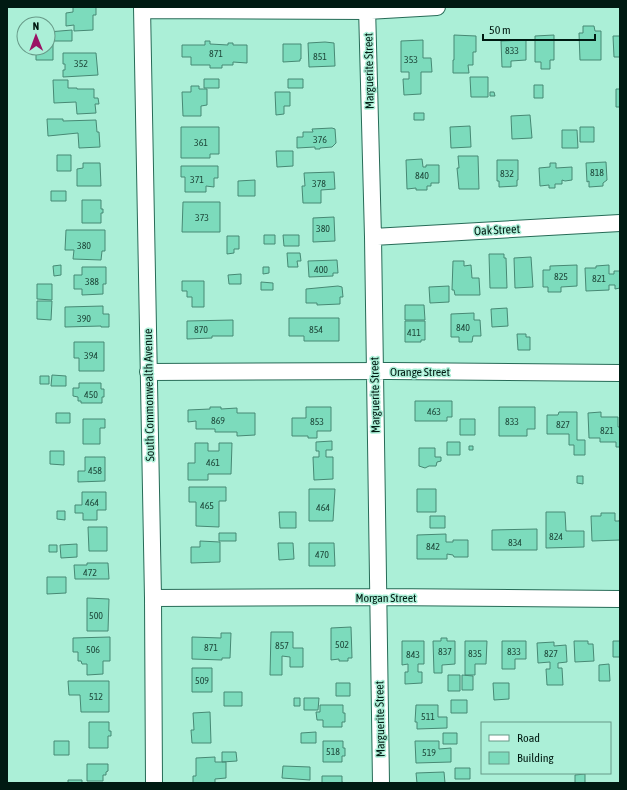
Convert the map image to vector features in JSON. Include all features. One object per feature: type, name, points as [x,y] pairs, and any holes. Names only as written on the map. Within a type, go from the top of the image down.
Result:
[{"type":"street","points":[[142,9],[367,9],[437,7]]},
{"type":"street","name":"South Commonwealth Avenue","points":[[142,9],[153,598],[154,783]]},
{"type":"street","name":"Marguerite Street","points":[[367,9],[373,237],[381,783]]},
{"type":"street","name":"Oak Street","points":[[373,237],[620,223]]},
{"type":"street","name":"Orange Street","points":[[148,372],[620,373]]},
{"type":"street","name":"Morgan Street","points":[[153,598],[620,600]]},
{"type":"building","points":[[73,7],[96,7],[96,15],[93,15],[93,30],[74,31],[74,25],[66,26],[66,13],[73,12]]},
{"type":"building","points":[[583,26],[594,26],[595,31],[601,31],[601,60],[580,60],[579,33],[583,33]]},
{"type":"building","points":[[72,30],[72,41],[56,41],[56,31]]},
{"type":"building","points":[[454,35],[476,36],[476,52],[473,52],[473,65],[468,65],[469,73],[453,73]]},
{"type":"building","points":[[554,35],[554,60],[550,60],[550,69],[541,69],[541,62],[535,62],[535,36]]},
{"type":"building","points":[[613,36],[620,36],[620,57],[614,57]]},
{"type":"building","points":[[423,40],[423,58],[431,58],[432,72],[421,72],[421,94],[404,95],[403,79],[409,79],[409,72],[401,72],[401,41]]},
{"type":"building","points":[[526,40],[526,60],[511,61],[511,67],[502,67],[501,41]]},
{"type":"building","points":[[205,41],[210,41],[210,44],[228,45],[228,43],[233,43],[233,45],[247,45],[247,63],[233,62],[233,65],[222,65],[222,68],[210,68],[210,65],[191,65],[191,57],[182,57],[182,45],[205,45]]},
{"type":"building","points":[[308,43],[334,43],[335,66],[309,67]]},
{"type":"building","points":[[283,44],[301,44],[300,61],[283,62]]},
{"type":"building","points":[[63,53],[96,53],[98,75],[63,77],[65,64],[63,64]]},
{"type":"building","points":[[36,56],[53,56],[53,60],[36,60]]},
{"type":"building","points":[[470,77],[488,77],[488,97],[471,97]]},
{"type":"building","points":[[204,79],[219,79],[219,88],[204,88]]},
{"type":"building","points":[[288,79],[303,79],[303,88],[288,88]]},
{"type":"building","points":[[53,80],[68,80],[68,88],[94,89],[94,98],[98,98],[99,104],[95,104],[96,113],[77,114],[76,102],[54,103]]},
{"type":"building","points":[[534,85],[543,85],[543,98],[534,98]]},
{"type":"building","points":[[191,86],[199,86],[199,89],[207,89],[207,105],[201,106],[201,116],[183,116],[182,92],[191,92]]},
{"type":"building","points":[[616,89],[620,89],[620,107],[616,107]]},
{"type":"building","points":[[275,92],[290,92],[290,106],[284,106],[284,114],[276,115]]},
{"type":"building","points":[[490,92],[494,92],[495,96],[490,96]]},
{"type":"building","points":[[414,113],[424,113],[424,120],[414,120]]},
{"type":"building","points":[[530,115],[532,138],[512,139],[511,116]]},
{"type":"building","points":[[47,119],[63,119],[63,121],[96,120],[97,132],[99,132],[100,147],[79,148],[78,133],[48,136]]},
{"type":"building","points":[[470,126],[471,147],[451,148],[450,127]]},
{"type":"building","points":[[181,127],[219,127],[219,154],[210,154],[210,158],[181,158]]},
{"type":"building","points":[[580,127],[594,127],[594,142],[580,142]]},
{"type":"building","points":[[312,129],[335,129],[336,143],[332,147],[320,149],[315,149],[315,147],[297,148],[297,137],[303,137],[303,132],[313,132]]},
{"type":"building","points":[[562,130],[577,130],[578,148],[562,148]]},
{"type":"building","points":[[276,151],[293,151],[293,166],[277,167]]},
{"type":"building","points":[[57,155],[71,155],[71,171],[57,171]]},
{"type":"building","points":[[458,156],[478,156],[479,189],[459,189],[457,168],[459,168]]},
{"type":"building","points":[[422,159],[423,167],[426,167],[426,165],[439,165],[439,183],[431,183],[431,186],[427,186],[427,190],[416,190],[416,188],[407,189],[406,160]]},
{"type":"building","points":[[497,160],[518,160],[517,186],[499,187],[499,181],[497,181]]},
{"type":"building","points":[[606,162],[607,180],[603,183],[603,186],[589,187],[589,181],[587,182],[586,163]]},
{"type":"building","points":[[83,163],[100,163],[101,186],[77,186],[77,169],[83,168]]},
{"type":"building","points":[[550,163],[556,163],[556,168],[572,167],[572,180],[562,180],[562,184],[555,184],[555,188],[549,188],[549,185],[540,186],[539,168],[550,167]]},
{"type":"building","points":[[181,166],[218,166],[218,178],[214,178],[214,187],[206,186],[206,192],[185,192],[185,177],[181,177]]},
{"type":"building","points":[[334,172],[335,189],[321,190],[321,203],[303,203],[302,186],[305,186],[304,173]]},
{"type":"building","points":[[255,180],[255,196],[238,196],[238,181]]},
{"type":"building","points":[[51,191],[66,191],[66,201],[51,201]]},
{"type":"building","points":[[82,200],[101,200],[101,209],[103,209],[103,213],[101,213],[101,223],[82,223]]},
{"type":"building","points":[[183,202],[220,202],[220,232],[182,232]]},
{"type":"building","points":[[334,217],[335,241],[313,242],[313,218]]},
{"type":"building","points":[[66,230],[105,230],[105,251],[102,251],[101,260],[73,259],[74,250],[65,250]]},
{"type":"building","points":[[264,235],[275,235],[275,244],[264,244]]},
{"type":"building","points":[[283,235],[299,235],[299,246],[284,246]]},
{"type":"building","points":[[227,236],[239,236],[239,249],[234,249],[234,253],[227,254]]},
{"type":"building","points":[[287,253],[300,253],[301,261],[297,261],[298,267],[288,267]]},
{"type":"building","points":[[489,254],[504,254],[504,258],[506,258],[507,288],[490,288]]},
{"type":"building","points":[[531,257],[533,287],[515,288],[514,258]]},
{"type":"building","points":[[337,260],[338,273],[333,273],[333,276],[309,277],[308,261]]},
{"type":"building","points":[[453,261],[464,261],[464,266],[471,265],[472,278],[479,278],[480,295],[455,295],[454,290],[452,290]]},
{"type":"building","points":[[61,265],[61,275],[54,276],[53,266]]},
{"type":"building","points":[[577,265],[577,286],[561,287],[561,292],[548,292],[548,287],[543,287],[543,270],[550,270],[550,266]]},
{"type":"building","points":[[609,265],[609,274],[614,274],[614,271],[620,271],[620,288],[615,289],[615,285],[609,285],[609,290],[586,291],[585,268],[596,268],[596,266]]},
{"type":"building","points":[[82,267],[106,267],[106,284],[103,284],[103,294],[82,295],[82,289],[74,289],[74,275],[82,275]]},
{"type":"building","points":[[263,267],[269,267],[269,273],[263,274]]},
{"type":"building","points":[[241,274],[241,284],[229,284],[228,275]]},
{"type":"building","points":[[182,281],[204,281],[204,307],[192,307],[192,297],[187,297],[187,291],[182,291]]},
{"type":"building","points":[[261,282],[273,283],[273,290],[261,290]]},
{"type":"building","points":[[37,284],[52,284],[52,300],[37,299]]},
{"type":"building","points":[[338,286],[342,287],[343,297],[340,297],[340,304],[317,305],[317,303],[306,303],[306,289]]},
{"type":"building","points":[[449,286],[449,302],[430,303],[429,287]]},
{"type":"building","points":[[37,301],[52,301],[51,320],[37,319]]},
{"type":"building","points":[[405,305],[424,305],[425,320],[405,320]]},
{"type":"building","points":[[103,306],[103,314],[109,314],[109,327],[65,327],[65,307]]},
{"type":"building","points":[[507,308],[508,326],[492,327],[491,309]]},
{"type":"building","points":[[474,313],[474,320],[480,320],[481,336],[473,336],[472,342],[459,342],[459,337],[451,337],[451,314]]},
{"type":"building","points":[[289,318],[339,318],[339,341],[304,341],[304,336],[289,336]]},
{"type":"building","points":[[233,320],[233,336],[212,336],[212,338],[187,339],[187,321]]},
{"type":"building","points":[[405,321],[425,321],[425,340],[421,340],[421,342],[405,342]]},
{"type":"building","points":[[517,334],[526,334],[526,337],[530,337],[530,350],[518,350]]},
{"type":"building","points":[[74,342],[104,342],[104,371],[79,371],[79,358],[74,358]]},
{"type":"building","points":[[52,375],[66,376],[66,386],[51,386]]},
{"type":"building","points":[[40,376],[49,376],[49,384],[40,384]]},
{"type":"building","points":[[79,383],[101,383],[101,389],[104,389],[102,403],[81,403],[81,401],[78,401],[78,397],[73,396],[73,388],[79,388]]},
{"type":"building","points":[[415,401],[452,401],[452,417],[447,417],[447,421],[415,421]]},
{"type":"building","points":[[210,407],[221,407],[221,409],[237,408],[237,413],[255,413],[255,435],[237,436],[237,432],[215,432],[215,429],[196,429],[196,421],[188,422],[188,410],[210,409]]},
{"type":"building","points":[[306,407],[331,407],[331,431],[317,431],[317,438],[308,438],[308,436],[292,436],[292,418],[306,418]]},
{"type":"building","points":[[499,407],[535,407],[535,429],[527,429],[527,436],[499,436]]},
{"type":"building","points":[[559,412],[577,412],[577,440],[585,440],[585,455],[574,455],[574,445],[569,445],[569,434],[547,434],[547,415],[558,415]]},
{"type":"building","points":[[601,412],[601,417],[618,417],[618,427],[620,427],[620,447],[616,447],[616,442],[600,442],[600,438],[589,438],[588,413]]},
{"type":"building","points":[[56,413],[70,413],[70,423],[56,423]]},
{"type":"building","points":[[83,419],[105,419],[105,428],[100,428],[100,444],[83,444]]},
{"type":"building","points":[[460,419],[475,419],[475,435],[460,435]]},
{"type":"building","points":[[332,441],[332,450],[326,450],[326,457],[333,457],[333,479],[314,480],[313,457],[319,457],[319,451],[316,451],[316,442]]},
{"type":"building","points":[[447,442],[460,442],[460,455],[447,455]]},
{"type":"building","points":[[195,443],[208,443],[208,451],[219,451],[219,443],[232,443],[231,474],[208,474],[208,480],[188,480],[188,463],[195,463]]},
{"type":"building","points":[[469,446],[473,446],[473,450],[469,450]]},
{"type":"building","points":[[419,448],[435,448],[435,457],[441,457],[441,461],[437,462],[436,466],[429,466],[425,468],[419,466]]},
{"type":"building","points":[[50,451],[64,451],[64,465],[50,464]]},
{"type":"building","points":[[85,457],[105,457],[105,481],[78,482],[78,471],[85,471]]},
{"type":"building","points":[[577,476],[583,476],[583,484],[577,483]]},
{"type":"building","points":[[189,487],[226,487],[226,501],[219,501],[219,527],[196,526],[196,502],[189,502]]},
{"type":"building","points":[[309,489],[335,489],[333,521],[309,521]]},
{"type":"building","points":[[417,489],[436,489],[436,512],[417,512]]},
{"type":"building","points":[[82,492],[106,492],[106,510],[97,510],[97,520],[83,520],[83,513],[75,513],[75,505],[82,505]]},
{"type":"building","points":[[57,511],[65,511],[65,520],[57,519]]},
{"type":"building","points":[[279,512],[296,512],[296,528],[280,528]]},
{"type":"building","points":[[546,512],[565,512],[566,531],[584,531],[584,547],[546,548]]},
{"type":"building","points":[[601,513],[615,513],[615,521],[619,521],[620,518],[620,540],[592,541],[591,516],[601,516]]},
{"type":"building","points":[[430,516],[445,516],[445,528],[430,528]]},
{"type":"building","points":[[88,527],[107,527],[107,551],[89,551]]},
{"type":"building","points":[[537,529],[537,550],[492,550],[492,530]]},
{"type":"building","points":[[219,533],[236,533],[236,541],[219,541]]},
{"type":"building","points":[[446,534],[446,542],[453,542],[453,540],[468,540],[468,557],[454,557],[453,555],[447,554],[447,559],[417,559],[417,535]]},
{"type":"building","points":[[200,541],[220,542],[220,562],[191,563],[191,547],[200,547]]},
{"type":"building","points":[[278,543],[293,543],[294,559],[279,560]]},
{"type":"building","points":[[309,543],[334,543],[335,566],[309,566]]},
{"type":"building","points":[[77,544],[77,557],[61,558],[60,545]]},
{"type":"building","points":[[49,545],[57,545],[57,552],[49,552]]},
{"type":"building","points":[[87,563],[108,563],[109,579],[75,579],[74,565],[87,565]]},
{"type":"building","points":[[47,577],[66,577],[66,593],[47,594]]},
{"type":"building","points":[[87,598],[109,599],[108,631],[87,631]]},
{"type":"building","points":[[351,627],[352,658],[348,658],[348,661],[339,661],[339,659],[331,660],[331,628]]},
{"type":"building","points":[[271,632],[293,632],[293,648],[303,648],[303,667],[290,667],[290,657],[282,656],[282,675],[270,675]]},
{"type":"building","points":[[221,633],[231,633],[230,658],[222,658],[222,660],[192,659],[192,637],[221,638]]},
{"type":"building","points":[[110,637],[110,661],[103,661],[103,674],[87,675],[87,664],[82,664],[81,661],[78,661],[78,652],[73,652],[73,638]]},
{"type":"building","points":[[441,638],[447,638],[447,641],[455,641],[455,664],[442,665],[442,673],[434,673],[433,641],[441,641]]},
{"type":"building","points":[[402,641],[424,641],[424,664],[418,664],[418,672],[422,672],[422,683],[405,684],[405,672],[408,672],[408,664],[402,665]]},
{"type":"building","points":[[465,641],[487,641],[486,664],[475,664],[475,675],[465,675]]},
{"type":"building","points":[[502,641],[526,641],[526,659],[515,659],[515,669],[502,669]]},
{"type":"building","points":[[574,641],[588,641],[588,644],[593,644],[594,661],[575,662]]},
{"type":"building","points":[[613,641],[620,641],[620,657],[613,657]]},
{"type":"building","points":[[554,642],[554,646],[566,645],[567,662],[558,663],[558,668],[562,668],[563,685],[547,685],[546,669],[550,669],[550,662],[538,663],[537,643]]},
{"type":"building","points":[[609,664],[610,681],[599,681],[599,665]]},
{"type":"building","points":[[192,668],[212,668],[212,692],[192,692]]},
{"type":"building","points":[[448,675],[460,675],[460,691],[448,691]]},
{"type":"building","points":[[462,675],[473,676],[473,690],[462,690]]},
{"type":"building","points":[[68,681],[109,681],[109,712],[81,712],[80,695],[69,695]]},
{"type":"building","points":[[336,683],[350,683],[350,696],[336,696]]},
{"type":"building","points":[[493,683],[509,683],[509,699],[494,700]]},
{"type":"building","points":[[224,692],[242,692],[242,706],[224,706]]},
{"type":"building","points":[[294,698],[300,698],[300,706],[294,706]]},
{"type":"building","points":[[304,698],[319,698],[318,710],[304,710]]},
{"type":"building","points":[[451,700],[467,700],[467,713],[451,713]]},
{"type":"building","points":[[320,705],[343,705],[345,722],[342,722],[342,727],[323,727],[323,720],[317,720],[316,712],[320,712]]},
{"type":"building","points":[[416,705],[438,705],[438,717],[447,717],[447,728],[417,729],[417,722],[415,722]]},
{"type":"building","points":[[210,712],[211,743],[192,743],[191,730],[194,730],[193,713]]},
{"type":"building","points":[[89,722],[109,722],[109,731],[111,731],[111,736],[108,736],[108,748],[89,748]]},
{"type":"building","points":[[316,732],[316,743],[301,743],[301,733]]},
{"type":"building","points":[[443,733],[457,733],[457,744],[443,744]]},
{"type":"building","points":[[54,741],[69,741],[69,755],[54,755]]},
{"type":"building","points":[[323,741],[343,741],[345,756],[342,756],[342,762],[323,762]]},
{"type":"building","points":[[415,741],[439,741],[439,749],[451,748],[451,762],[416,763]]},
{"type":"building","points":[[222,752],[236,752],[237,761],[222,762]]},
{"type":"building","points":[[215,757],[215,762],[226,762],[226,778],[215,779],[215,783],[193,783],[193,776],[196,776],[196,758]]},
{"type":"building","points":[[87,764],[108,764],[108,771],[106,772],[106,775],[103,775],[103,781],[87,781]]},
{"type":"building","points":[[283,766],[310,767],[310,780],[282,778]]},
{"type":"building","points":[[455,768],[470,768],[470,779],[455,779]]},
{"type":"building","points":[[444,772],[445,783],[417,783],[416,773]]},
{"type":"building","points":[[585,774],[585,783],[575,783],[575,775]]},
{"type":"building","points":[[322,776],[342,776],[342,782],[345,783],[322,783]]},
{"type":"building","points":[[68,780],[82,780],[82,783],[68,783]]}]
